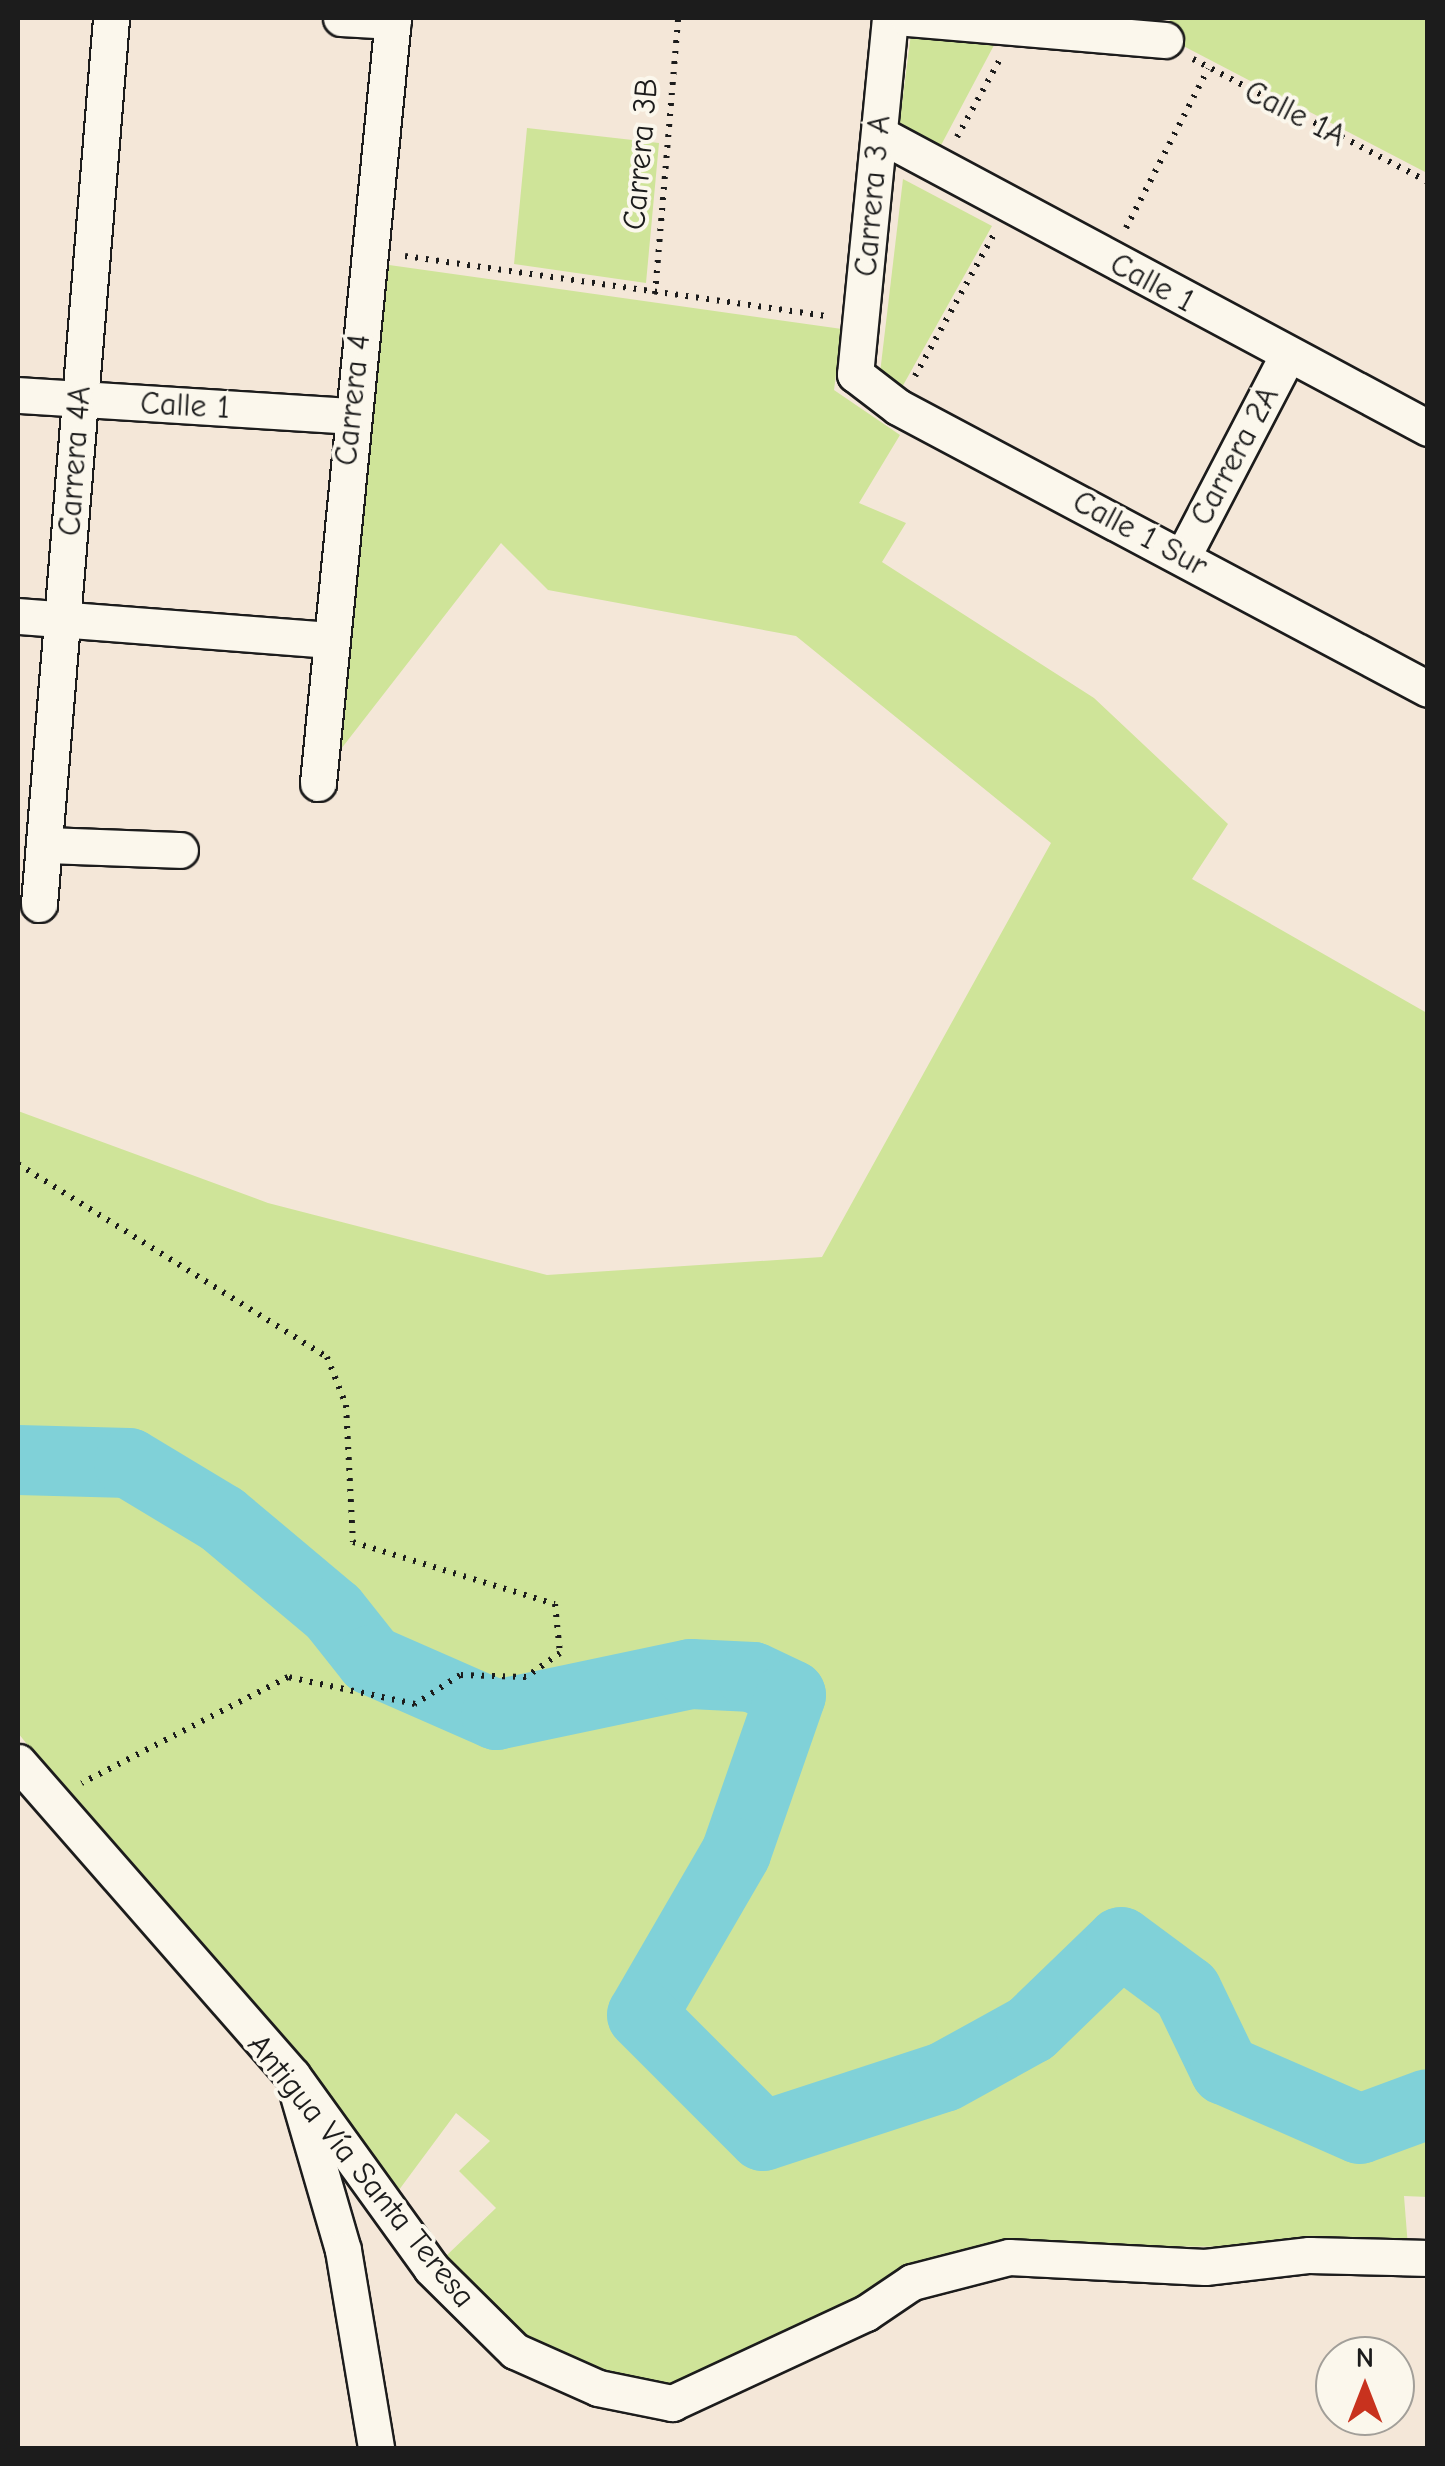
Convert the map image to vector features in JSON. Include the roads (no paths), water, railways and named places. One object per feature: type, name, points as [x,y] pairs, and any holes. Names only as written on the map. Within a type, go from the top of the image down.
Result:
[{"type":"street","name":"Carrera 4A","points":[[40,904],[111,18]]},
{"type":"street","points":[[341,18],[393,19]]},
{"type":"street","name":"Carrera 3 A","points":[[855,374],[890,18]]},
{"type":"street","points":[[908,18],[1165,40]]},
{"type":"street","name":"Carrera 4","points":[[318,783],[328,640],[393,19]]},
{"type":"street","name":"Calle 1","points":[[879,134],[1287,356],[1428,428]]},
{"type":"street","name":"Carrera 2A","points":[[1182,556],[1287,356]]},
{"type":"street","name":"Calle 1 Sur","points":[[855,374],[898,407],[1428,689]]},
{"type":"street","name":"Calle 1","points":[[18,395],[352,416]]},
{"type":"street","points":[[18,616],[328,640]]},
{"type":"street","points":[[44,845],[180,850]]},
{"type":"street","name":"Antigua Vía Santa Teresa","points":[[18,1762],[292,2075],[432,2268],[515,2352],[598,2388],[672,2403],[866,2313],[912,2282],[1008,2257],[1204,2267],[1309,2255],[1428,2258]]},
{"type":"street","points":[[292,2075],[343,2250],[376,2448]]},
{"type":"waterway","points":[[18,1460],[129,1463],[222,1519],[333,1612],[371,1660],[496,1715],[691,1674],[753,1677],[791,1695],[736,1853],[642,2015],[763,2136],[944,2077],[1031,2029],[1121,1942],[1187,1991],[1225,2070],[1360,2129],[1428,2104]]}]
